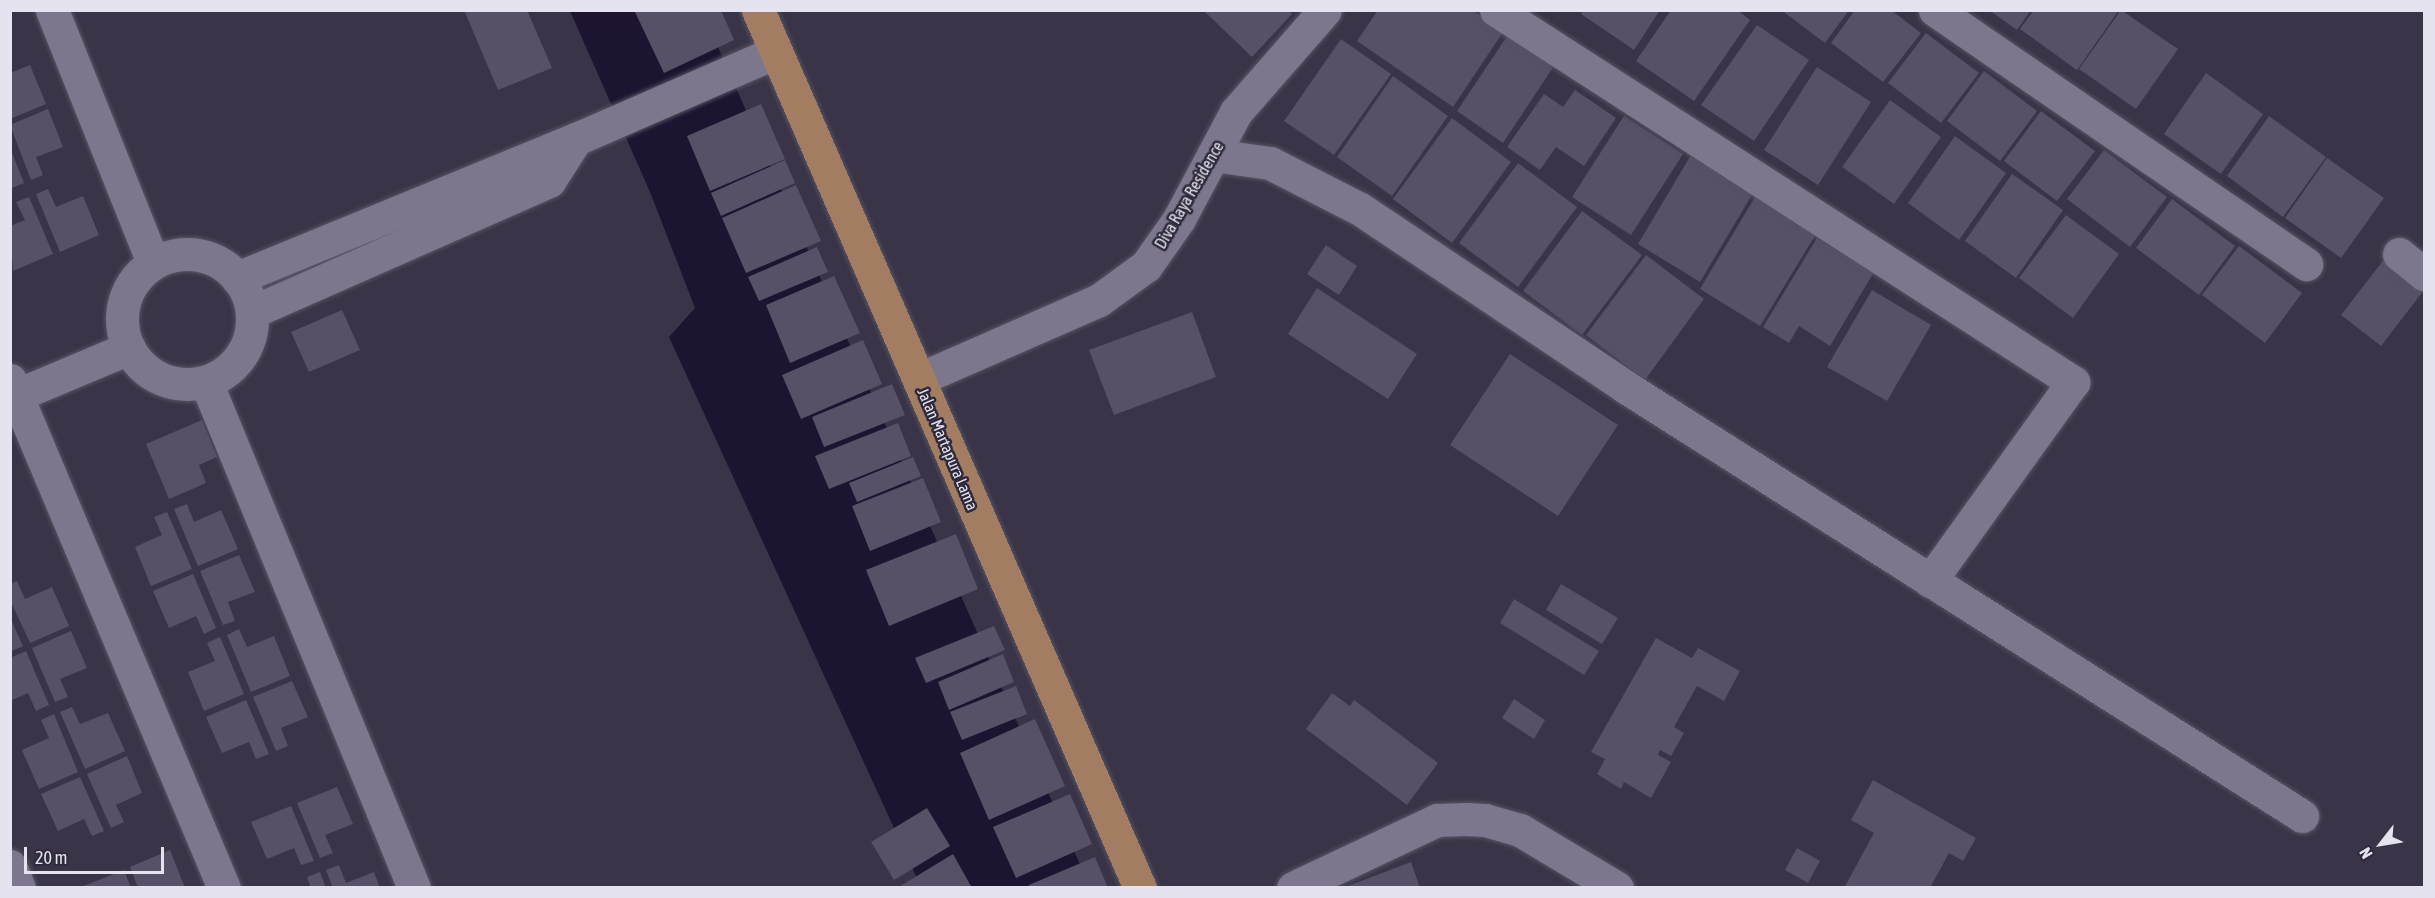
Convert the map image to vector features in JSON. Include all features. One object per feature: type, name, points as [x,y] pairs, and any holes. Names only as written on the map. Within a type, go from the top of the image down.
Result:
[{"type":"main road","name":"Jalan Martapura Lama","points":[[758,10],[1140,888]]},
{"type":"street","points":[[52,10],[153,262]]},
{"type":"street","name":"Diva Raya Residence","points":[[919,378],[1099,300],[1146,266],[1179,219],[1236,112],[1325,10]]},
{"type":"street","points":[[1496,10],[2073,382],[1930,581]]},
{"type":"street","points":[[1935,10],[2306,264]]},
{"type":"street","points":[[237,278],[581,137],[776,52]]},
{"type":"street","points":[[252,312],[549,181],[581,137]]},
{"type":"street","points":[[1213,155],[1270,163],[1360,209],[1624,386],[2302,816]]},
{"type":"street","points":[[184,253],[206,256],[225,266],[237,278],[252,312],[249,343],[238,362],[206,382],[168,382],[152,375],[129,348],[122,328],[123,306],[130,286],[153,262],[184,253]]},
{"type":"street","points":[[2399,254],[2424,274]]},
{"type":"street","points":[[129,348],[13,391],[224,888]]},
{"type":"street","points":[[206,382],[414,888]]},
{"type":"street","points":[[1293,888],[1437,820],[1466,819],[1485,820],[1520,830],[1617,888]]},
{"type":"street","points":[[10,866],[19,888]]},
{"type":"shaded area","points":[[570,11],[702,11],[1090,887],[921,887],[669,337],[695,308],[650,192]]},
{"type":"building","points":[[464,10],[527,10],[552,68],[498,90]]},
{"type":"building","points":[[634,10],[721,10],[734,40],[664,73]]},
{"type":"building","points":[[1203,10],[1288,10],[1292,14],[1252,57]]},
{"type":"building","points":[[1378,10],[1472,10],[1503,32],[1453,107],[1357,41]]},
{"type":"building","points":[[1583,10],[1660,10],[1634,50],[1581,14]]},
{"type":"building","points":[[1671,10],[1737,10],[1750,20],[1694,101],[1636,61]]},
{"type":"building","points":[[1781,10],[1849,10],[1825,43]]},
{"type":"building","points":[[1855,10],[1891,10],[1921,33],[1883,82],[1831,43]]},
{"type":"building","points":[[1989,10],[2031,10],[2017,30]]},
{"type":"building","points":[[2034,10],[2119,10],[2077,70],[2020,29]]},
{"type":"building","points":[[2121,10],[2178,49],[2136,109],[2079,69]]},
{"type":"building","points":[[1757,25],[1809,60],[1754,141],[1701,105]]},
{"type":"building","points":[[1510,32],[1556,63],[1503,143],[1457,111]]},
{"type":"building","points":[[1926,33],[1979,73],[1941,123],[1888,83]]},
{"type":"building","points":[[1341,39],[1391,74],[1334,155],[1284,121]]},
{"type":"building","points":[[30,65],[46,104],[10,119],[10,73]]},
{"type":"building","points":[[1817,67],[1871,102],[1818,185],[1764,150]]},
{"type":"building","points":[[1984,71],[2037,111],[2000,161],[1947,121]]},
{"type":"building","points":[[2206,73],[2263,114],[2221,174],[2164,134]]},
{"type":"building","points":[[1393,76],[1448,116],[1392,196],[1337,157]]},
{"type":"building","points":[[1575,90],[1616,118],[1584,166],[1556,147],[1540,170],[1507,147],[1544,94],[1563,107]]},
{"type":"building","points":[[1890,100],[1941,137],[1894,204],[1842,167]]},
{"type":"building","points":[[761,104],[785,159],[710,191],[687,136]]},
{"type":"building","points":[[48,109],[63,147],[36,157],[43,175],[31,180],[10,125]]},
{"type":"building","points":[[2041,111],[2095,151],[2057,201],[2004,161]]},
{"type":"building","points":[[1624,116],[1683,154],[1631,235],[1572,197]]},
{"type":"building","points":[[2269,116],[2326,157],[2283,217],[2227,176]]},
{"type":"building","points":[[1452,118],[1511,162],[1452,243],[1393,199]]},
{"type":"building","points":[[1955,136],[2006,173],[1959,240],[1908,203]]},
{"type":"building","points":[[11,150],[24,183],[12,188],[10,185]]},
{"type":"building","points":[[2104,150],[2167,197],[2130,247],[2067,199]]},
{"type":"building","points":[[1691,155],[1753,193],[1700,282],[1638,244]]},
{"type":"building","points":[[2327,158],[2384,198],[2341,258],[2285,218]]},
{"type":"building","points":[[785,160],[795,183],[721,216],[711,193]]},
{"type":"building","points":[[1518,163],[1577,207],[1518,287],[1459,243]]},
{"type":"building","points":[[2012,174],[2063,210],[2016,278],[1965,241]]},
{"type":"building","points":[[796,185],[821,241],[746,273],[722,218]]},
{"type":"building","points":[[48,189],[56,207],[83,196],[99,235],[60,252],[36,194]]},
{"type":"building","points":[[29,197],[53,254],[13,271],[10,226],[25,220],[16,202]]},
{"type":"building","points":[[1755,197],[1816,234],[1760,326],[1700,289]]},
{"type":"building","points":[[2172,199],[2235,246],[2199,295],[2136,248]]},
{"type":"building","points":[[1582,211],[1642,255],[1582,335],[1523,291]]},
{"type":"building","points":[[2066,215],[2119,254],[2073,318],[2019,278]]},
{"type":"building","points":[[1817,238],[1874,272],[1830,346],[1799,326],[1789,343],[1763,327]]},
{"type":"building","points":[[1326,245],[1357,266],[1339,295],[1307,274]]},
{"type":"building","points":[[2239,246],[2302,293],[2265,343],[2202,295]]},
{"type":"building","points":[[817,247],[828,272],[759,301],[748,277]]},
{"type":"building","points":[[2389,253],[2424,290],[2381,346],[2341,315]]},
{"type":"building","points":[[1646,255],[1704,299],[1645,380],[1586,335]]},
{"type":"building","points":[[834,276],[860,333],[790,363],[766,305]]},
{"type":"building","points":[[1317,288],[1417,354],[1388,399],[1288,334]]},
{"type":"building","points":[[1872,290],[1931,325],[1887,401],[1827,367]]},
{"type":"building","points":[[342,310],[360,350],[309,372],[291,332]]},
{"type":"building","points":[[1192,312],[1216,377],[1114,415],[1089,350]]},
{"type":"building","points":[[863,340],[882,384],[801,419],[782,375]]},
{"type":"building","points":[[1510,354],[1618,425],[1558,516],[1450,445]]},
{"type":"building","points":[[892,384],[905,415],[824,447],[812,417]]},
{"type":"building","points":[[202,420],[217,457],[199,465],[206,483],[169,499],[146,444]]},
{"type":"building","points":[[898,423],[911,456],[829,489],[815,456]]},
{"type":"building","points":[[913,457],[921,476],[857,502],[849,483]]},
{"type":"building","points":[[923,478],[941,522],[870,551],[852,506]]},
{"type":"building","points":[[187,504],[194,522],[221,510],[238,549],[198,566],[174,509]]},
{"type":"building","points":[[167,512],[192,569],[151,586],[135,547],[162,535],[154,517]]},
{"type":"building","points":[[956,534],[978,589],[889,626],[866,570]]},
{"type":"building","points":[[239,555],[255,592],[228,602],[235,621],[223,625],[200,571]]},
{"type":"building","points":[[193,574],[216,628],[204,634],[196,616],[169,628],[153,591]]},
{"type":"building","points":[[17,581],[25,599],[52,587],[69,626],[30,643],[10,600],[10,584]]},
{"type":"building","points":[[1561,584],[1618,618],[1602,644],[1546,610]]},
{"type":"building","points":[[1514,599],[1599,651],[1584,675],[1500,623]]},
{"type":"building","points":[[10,617],[23,646],[10,652]]},
{"type":"building","points":[[994,626],[1005,650],[926,683],[915,658]]},
{"type":"building","points":[[239,629],[247,647],[274,636],[290,676],[251,692],[227,635]]},
{"type":"building","points":[[71,631],[87,668],[60,679],[68,697],[55,702],[32,648]]},
{"type":"building","points":[[220,637],[244,694],[204,711],[188,672],[215,661],[207,643]]},
{"type":"building","points":[[1656,638],[1692,658],[1698,648],[1740,671],[1724,701],[1697,686],[1674,727],[1684,733],[1671,756],[1660,750],[1658,755],[1671,762],[1651,798],[1624,782],[1621,789],[1597,774],[1605,759],[1591,752]]},
{"type":"building","points":[[26,651],[49,705],[36,711],[28,693],[10,701],[10,658]]},
{"type":"building","points":[[1003,654],[1014,682],[949,710],[938,682]]},
{"type":"building","points":[[292,681],[308,717],[281,728],[288,746],[276,751],[253,697]]},
{"type":"building","points":[[1016,686],[1027,714],[962,740],[950,712]]},
{"type":"building","points":[[1332,693],[1350,706],[1354,700],[1438,763],[1407,805],[1306,729]]},
{"type":"building","points":[[1514,699],[1545,720],[1534,739],[1502,718]]},
{"type":"building","points":[[246,700],[269,754],[256,759],[249,742],[222,753],[206,717]]},
{"type":"building","points":[[72,707],[80,724],[108,713],[125,751],[85,769],[60,712]]},
{"type":"building","points":[[54,714],[78,772],[39,789],[22,750],[49,738],[41,720]]},
{"type":"building","points":[[1035,719],[1065,786],[989,820],[960,753]]},
{"type":"building","points":[[127,756],[142,793],[116,805],[124,822],[111,828],[87,774]]},
{"type":"building","points":[[80,777],[104,831],[92,836],[84,819],[58,831],[41,794]]},
{"type":"building","points":[[1873,780],[1976,838],[1963,861],[1949,853],[1930,888],[1844,888],[1874,833],[1851,820]]},
{"type":"building","points":[[337,787],[353,824],[325,835],[333,853],[320,858],[297,803]]},
{"type":"building","points":[[1070,794],[1092,844],[1016,878],[993,827]]},
{"type":"building","points":[[291,806],[314,861],[301,865],[294,848],[267,859],[251,822]]},
{"type":"building","points":[[927,808],[950,846],[894,880],[871,842]]},
{"type":"building","points":[[1797,848],[1820,861],[1808,883],[1785,870]]},
{"type":"building","points":[[170,850],[185,888],[138,888],[130,867]]},
{"type":"building","points":[[953,854],[972,888],[897,888]]},
{"type":"building","points":[[1095,857],[1108,888],[1030,888],[1029,885]]},
{"type":"building","points":[[1411,862],[1420,888],[1345,888],[1345,887]]},
{"type":"building","points":[[339,865],[346,883],[374,872],[380,888],[333,888],[326,870]]},
{"type":"building","points":[[124,870],[131,888],[81,888],[81,887]]},
{"type":"building","points":[[320,872],[326,888],[311,888],[307,877]]}]
